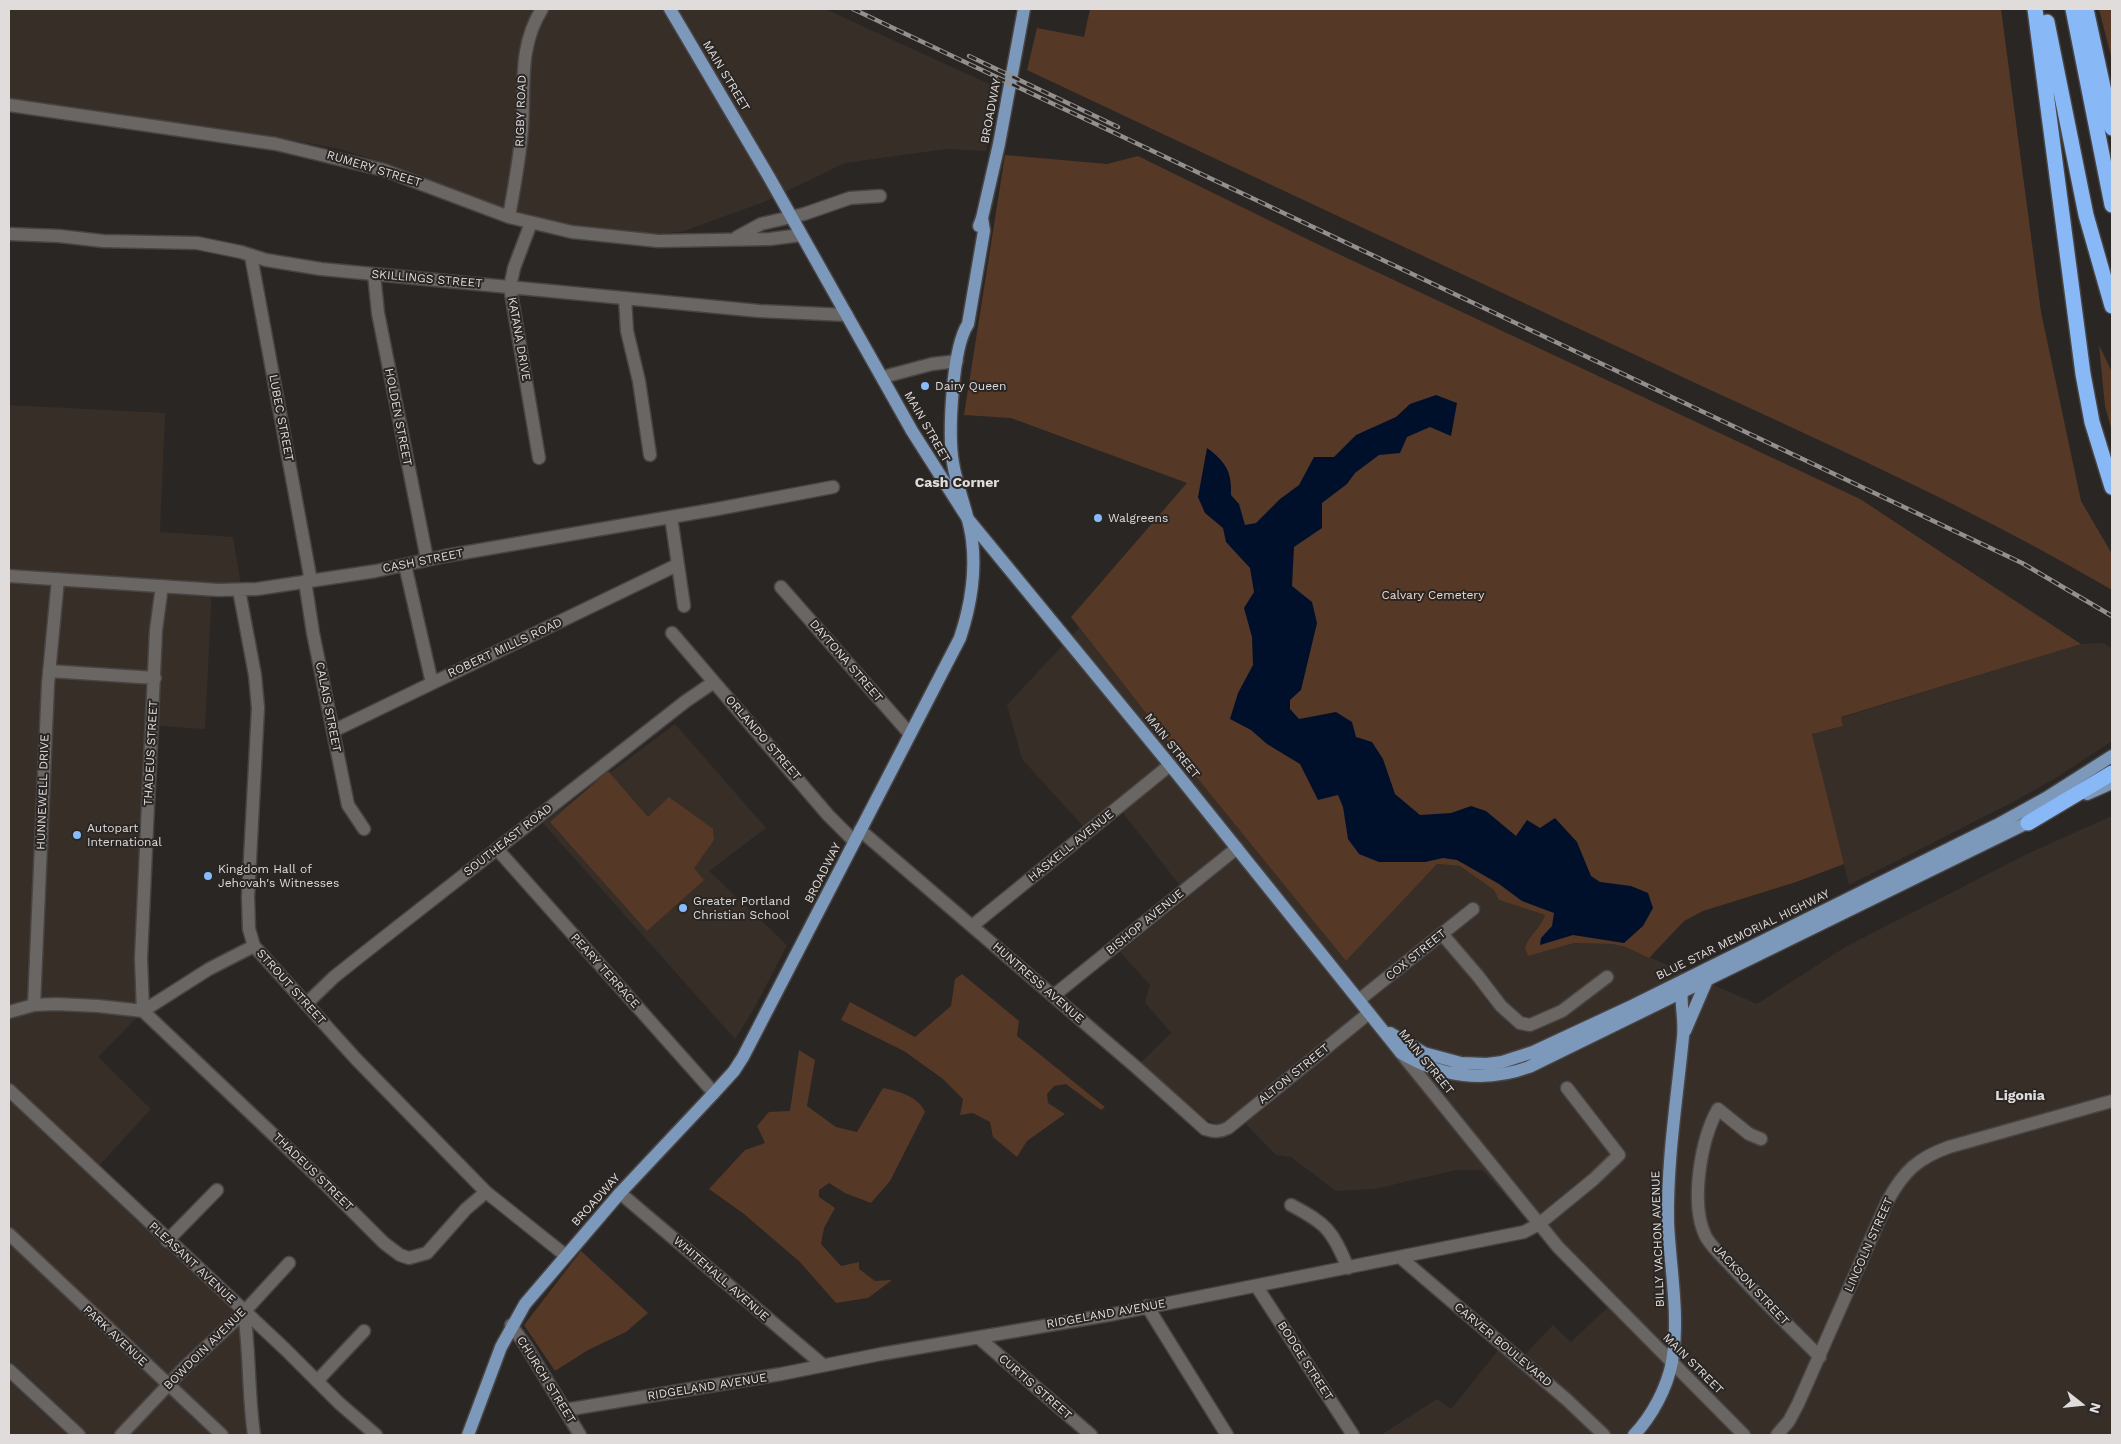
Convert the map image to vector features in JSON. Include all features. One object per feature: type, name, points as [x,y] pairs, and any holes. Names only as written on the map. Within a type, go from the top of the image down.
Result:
[{"type":"highway","points":[[2035,9],[2083,374],[2092,422],[2112,488]]},
{"type":"highway","points":[[2044,9],[2086,215],[2112,306]]},
{"type":"highway","points":[[2073,9],[2112,205]]},
{"type":"highway","points":[[2086,9],[2112,128]]},
{"type":"highway","points":[[2028,823],[2112,773]]},
{"type":"main road","name":"MAIN STREET","points":[[670,9],[769,177],[930,460],[968,519],[1238,848],[1401,1053]]},
{"type":"main road","name":"BROADWAY","points":[[468,1435],[501,1347],[511,1325],[525,1304],[620,1192],[714,1093],[734,1071],[743,1057],[960,638],[967,617],[972,564],[972,540],[950,447],[957,361],[963,331],[968,324],[984,231],[982,218],[999,144],[1024,9]]},
{"type":"main road","name":"BLUE STAR MEMORIAL HIGHWAY","points":[[1401,1053],[1425,1066],[1445,1072],[1478,1076],[1518,1071],[1542,1061],[1682,986],[1996,825],[2046,798],[2112,756]]},
{"type":"main road","name":"BLUE STAR MEMORIAL HIGHWAY","points":[[1372,1017],[1399,1039],[1424,1053],[1450,1061],[1487,1064],[1516,1058],[1551,1045],[1682,986],[1707,980],[2112,783]]},
{"type":"main road","name":"BILLY VACHON AVENUE","points":[[1684,1033],[1707,980]]},
{"type":"main road","name":"BILLY VACHON AVENUE","points":[[1634,1435],[1656,1404],[1664,1388],[1672,1362],[1675,1327],[1668,1221],[1669,1160],[1684,1033],[1682,986]]},
{"type":"street","name":"RIGBY ROAD","points":[[509,216],[522,130],[524,55],[533,24],[542,9]]},
{"type":"street","name":"RUMERY STREET","points":[[9,104],[266,142],[308,150],[384,170],[531,223],[580,234],[658,241],[735,238],[770,239],[801,235]]},
{"type":"street","name":"RUMERY STREET","points":[[735,238],[761,224],[791,217],[850,198],[880,196]]},
{"type":"street","name":"KATANA DRIVE","points":[[531,223],[514,268],[510,287],[539,458]]},
{"type":"street","name":"SKILLINGS STREET","points":[[9,234],[103,241],[197,243],[288,264],[374,274],[759,310],[846,315]]},
{"type":"street","name":"LUBEC STREET","points":[[251,256],[308,581]]},
{"type":"street","name":"HOLDEN STREET","points":[[374,274],[378,313],[427,560]]},
{"type":"street","points":[[625,298],[627,331],[639,381],[650,455]]},
{"type":"street","points":[[883,377],[932,364],[957,361]]},
{"type":"street","name":"CASH STREET","points":[[9,576],[239,590],[405,565],[833,487]]},
{"type":"street","points":[[671,517],[684,606]]},
{"type":"street","points":[[405,565],[432,682]]},
{"type":"street","name":"ROBERT MILLS ROAD","points":[[333,731],[677,566]]},
{"type":"street","name":"HUNNEWELL DRIVE","points":[[34,1005],[49,672],[58,579]]},
{"type":"street","name":"CALAIS STREET","points":[[308,581],[333,731],[348,805],[364,829]]},
{"type":"street","name":"THADEUS STREET","points":[[162,586],[156,630],[141,958],[143,1011],[384,1242],[400,1255],[410,1258],[427,1253],[466,1209],[486,1192]]},
{"type":"street","name":"DAYTONA STREET","points":[[781,587],[910,734]]},
{"type":"street","name":"STROUT STREET","points":[[239,590],[255,675],[258,708],[248,897],[249,929],[254,946],[356,1059],[486,1192],[565,1255]]},
{"type":"street","name":"ORLANDO STREET","points":[[672,633],[828,815],[857,836]]},
{"type":"street","points":[[49,672],[155,678]]},
{"type":"street","name":"SOUTHEAST ROAD","points":[[306,1004],[334,977],[497,848],[686,701],[714,682]]},
{"type":"street","name":"HASKELL AVENUE","points":[[972,926],[1170,765]]},
{"type":"street","name":"HUNTRESS AVENUE","points":[[857,836],[972,926],[1205,1129],[1217,1132]]},
{"type":"street","name":"PEARY TERRACE","points":[[497,848],[714,1093]]},
{"type":"street","name":"BISHOP AVENUE","points":[[1053,996],[1238,848]]},
{"type":"street","name":"COX STREET","points":[[1359,1000],[1473,909]]},
{"type":"street","points":[[1442,934],[1501,1006],[1520,1023],[1530,1025],[1562,1010],[1607,977]]},
{"type":"street","points":[[9,1012],[34,1005],[98,1006],[143,1011],[209,969],[254,946]]},
{"type":"street","name":"ALTON STREET","points":[[1217,1132],[1228,1128],[1372,1017]]},
{"type":"street","name":"MAIN STREET","points":[[1401,1053],[1539,1224],[1581,1271],[1744,1435]]},
{"type":"street","name":"RIDGELAND AVENUE","points":[[565,1410],[780,1374],[1257,1287],[1524,1232],[1539,1224],[1594,1179],[1619,1155],[1567,1088]]},
{"type":"street","name":"PLEASANT AVENUE","points":[[9,1090],[338,1403],[376,1435]]},
{"type":"street","name":"LINCOLN STREET","points":[[1777,1435],[1789,1421],[1820,1357],[1888,1200],[1896,1186],[1913,1165],[1923,1158],[1949,1147],[2112,1101]]},
{"type":"street","name":"JACKSON STREET","points":[[1762,1139],[1749,1134],[1718,1109],[1708,1128],[1700,1167],[1698,1192],[1705,1235],[1747,1283],[1820,1357]]},
{"type":"street","points":[[167,1241],[218,1190]]},
{"type":"street","name":"WHITEHALL AVENUE","points":[[620,1192],[823,1366]]},
{"type":"street","points":[[1291,1205],[1320,1221],[1327,1228],[1337,1243],[1348,1268]]},
{"type":"street","name":"PARK AVENUE","points":[[9,1234],[222,1435]]},
{"type":"street","name":"CARVER BOULEVARD","points":[[1401,1258],[1566,1399],[1604,1435]]},
{"type":"street","name":"BOWDOIN AVENUE","points":[[121,1435],[186,1366],[244,1312],[289,1263]]},
{"type":"street","name":"BODGE STREET","points":[[1257,1287],[1353,1435]]},
{"type":"street","points":[[1147,1306],[1227,1435]]},
{"type":"street","points":[[244,1312],[249,1354],[250,1408],[254,1435]]},
{"type":"street","name":"CHURCH STREET","points":[[511,1325],[580,1435]]},
{"type":"street","points":[[317,1381],[364,1331]]},
{"type":"street","name":"CURTIS STREET","points":[[979,1338],[1091,1435]]},
{"type":"street","points":[[9,1370],[78,1435]]},
{"type":"shaded area","points":[[9,9],[825,9],[998,88],[986,151],[946,149],[845,163],[764,202],[681,232],[654,234],[613,232],[553,222],[476,199],[404,169],[340,149],[253,133],[9,105]]},
{"type":"shaded area","points":[[9,405],[165,413],[160,532],[233,537],[241,585],[212,584],[205,729],[160,726],[143,1011],[98,1057],[151,1109],[94,1171],[244,1312],[254,1435],[9,1435]]},
{"type":"shaded area","points":[[1079,628],[1181,758],[1346,961],[1437,864],[1460,866],[1494,890],[1499,900],[1545,915],[1535,933],[1529,939],[1528,956],[1574,943],[1612,944],[1626,947],[1757,1004],[1847,946],[2029,853],[2112,816],[2112,1435],[1381,1435],[1437,1399],[1451,1409],[1500,1348],[1517,1363],[1553,1325],[1571,1342],[1608,1307],[1482,1170],[1456,1170],[1375,1189],[1336,1191],[1291,1157],[1276,1155],[1236,1114],[1219,1125],[1205,1119],[1140,1063],[1171,1033],[1145,1002],[1150,985],[1120,952],[1189,897],[1123,813],[1092,836],[1022,759],[1007,705]]},
{"type":"shaded area","points":[[2103,643],[2112,648],[2112,741],[2059,776],[2015,801],[1849,885],[1812,734],[1843,726],[1840,718],[2080,644]]},
{"type":"shaded area","name":"Greater Portland Christian School","points":[[675,724],[766,828],[709,871],[787,945],[755,1007],[735,1039],[543,823]]},
{"type":"green space","points":[[1090,9],[2001,9],[2041,312],[2081,501],[2112,554],[2112,590],[2005,531],[1896,476],[1027,70],[1037,28],[1084,37]]},
{"type":"green space","points":[[2099,9],[2112,9],[2112,60]]},
{"type":"green space","name":"Calvary Cemetery","points":[[1005,155],[1107,164],[1138,156],[1313,242],[1860,499],[2081,644],[1841,717],[1843,726],[1812,734],[1844,864],[1796,882],[1703,911],[1684,921],[1649,958],[1626,947],[1612,944],[1574,943],[1528,956],[1525,947],[1545,915],[1499,900],[1494,890],[1460,866],[1437,864],[1346,961],[1181,758],[1071,617],[1187,483],[1011,418],[964,415]]},
{"type":"green space","points":[[2099,345],[2112,372],[2112,432],[2105,406]]},
{"type":"green space","points":[[608,771],[648,817],[669,797],[713,829],[714,840],[694,868],[704,880],[647,931],[550,822]]},
{"type":"green space","points":[[962,974],[1019,1021],[1017,1036],[1105,1107],[1101,1110],[1066,1084],[1054,1086],[1047,1094],[1048,1103],[1065,1114],[1027,1141],[1017,1157],[993,1137],[990,1122],[973,1113],[960,1115],[963,1099],[943,1079],[904,1051],[841,1020],[850,1002],[915,1037],[951,1006],[955,979]]},
{"type":"green space","points":[[799,1050],[815,1060],[807,1106],[836,1127],[857,1132],[883,1088],[913,1098],[922,1106],[925,1112],[890,1181],[871,1203],[845,1193],[829,1183],[819,1190],[819,1197],[835,1208],[824,1228],[821,1244],[841,1266],[859,1262],[859,1269],[875,1281],[892,1280],[868,1298],[836,1303],[800,1262],[744,1214],[709,1189],[745,1150],[765,1143],[757,1126],[769,1112],[790,1111]]},
{"type":"green space","points":[[581,1251],[648,1313],[626,1332],[588,1350],[555,1371],[524,1325]]},
{"type":"water","points":[[1436,395],[1457,403],[1451,436],[1430,427],[1407,437],[1400,453],[1379,455],[1355,473],[1347,484],[1322,503],[1322,528],[1294,547],[1292,586],[1312,602],[1317,623],[1301,690],[1290,700],[1290,709],[1299,719],[1336,712],[1352,722],[1356,737],[1372,742],[1383,759],[1395,794],[1420,815],[1451,813],[1471,806],[1486,811],[1516,836],[1527,820],[1540,828],[1555,818],[1577,842],[1591,876],[1600,882],[1631,886],[1648,893],[1653,908],[1643,926],[1624,943],[1573,935],[1540,945],[1541,938],[1552,926],[1554,913],[1522,901],[1499,884],[1457,860],[1443,858],[1425,862],[1379,862],[1359,854],[1348,839],[1343,807],[1338,795],[1318,800],[1300,764],[1267,744],[1251,730],[1230,719],[1238,693],[1253,665],[1252,637],[1244,608],[1254,592],[1250,568],[1226,542],[1223,528],[1205,513],[1198,497],[1207,448],[1219,458],[1229,474],[1231,495],[1239,504],[1245,525],[1256,523],[1280,499],[1299,485],[1314,457],[1334,457],[1356,435],[1396,417],[1410,404]]},
{"type":"railway","points":[[853,9],[2022,563],[2112,616]]},
{"type":"railway","points":[[969,56],[1118,127]]},
{"type":"place","name":"Dairy Queen","points":[[925,386]]},
{"type":"place","name":"Walgreens","points":[[1098,518]]},
{"type":"place","name":"Autopart International","points":[[77,835]]},
{"type":"place","name":"Kingdom Hall of Jehovah's Witnesses","points":[[208,876]]},
{"type":"place","name":"Greater Portland Christian School","points":[[683,908]]},
{"type":"district","name":"Cash Corner","points":[[957,483]]},
{"type":"district","name":"Ligonia","points":[[2020,1096]]}]
